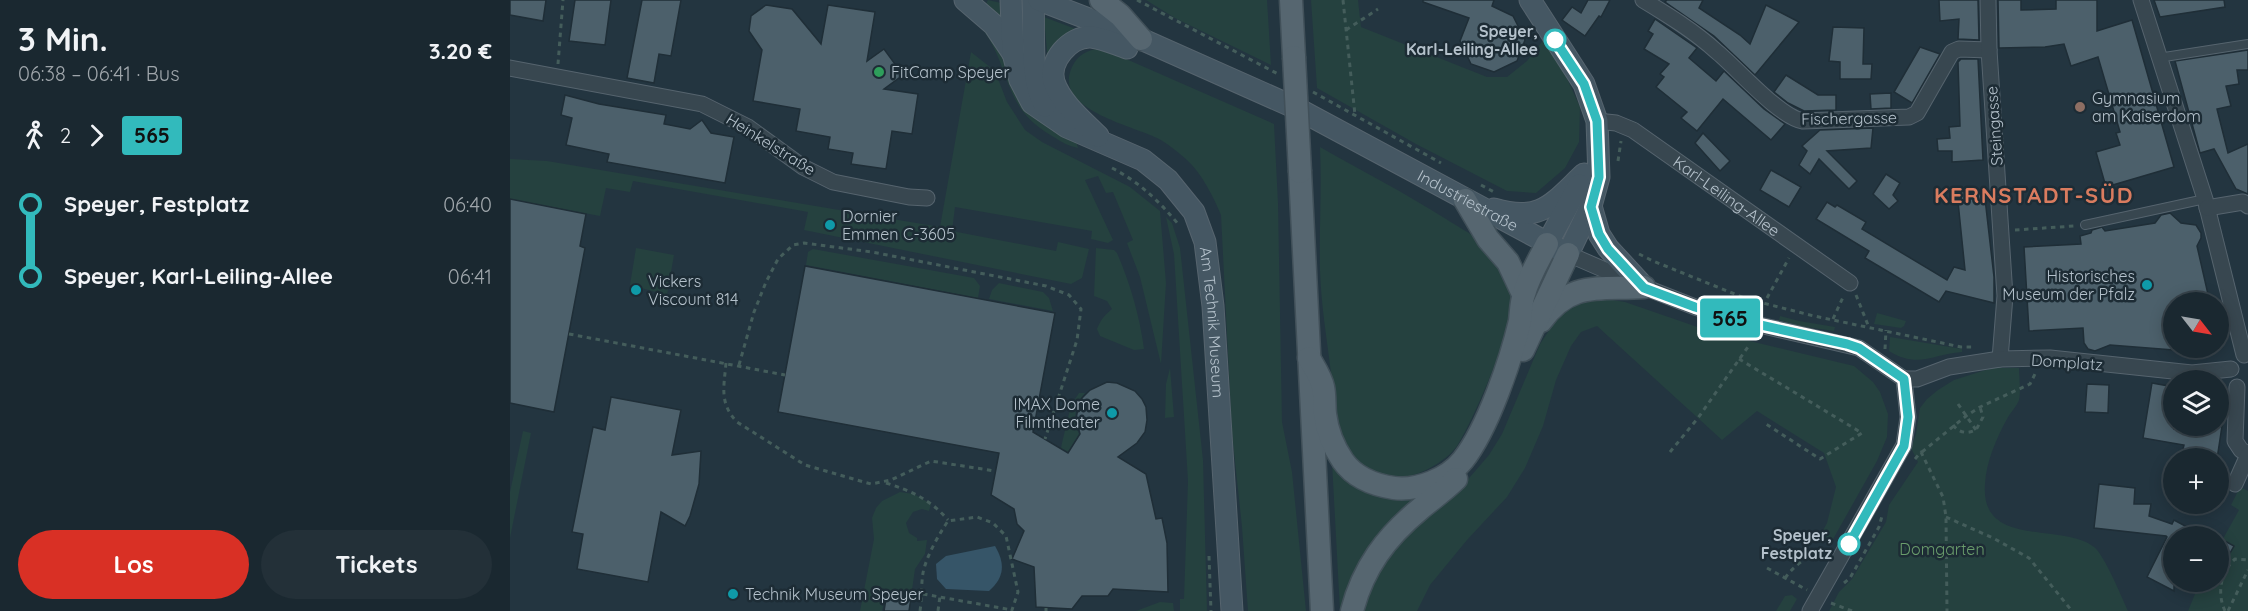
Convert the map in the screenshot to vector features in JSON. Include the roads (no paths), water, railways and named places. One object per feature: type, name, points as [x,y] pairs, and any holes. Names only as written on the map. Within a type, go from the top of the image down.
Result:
[{"type":"main road","points":[[1101,0],[1120,15],[1141,39]]},
{"type":"main road","points":[[1280,0],[1293,47]]},
{"type":"main road","points":[[1291,0],[1322,611]]},
{"type":"main road","points":[[1471,191],[1488,239],[1508,262],[1523,294]]},
{"type":"main road","points":[[1309,358],[1323,385],[1325,416],[1331,436],[1344,462],[1352,471],[1374,485],[1385,487],[1402,489],[1431,483],[1461,462],[1477,438],[1498,388],[1520,321],[1523,294],[1547,244]]},
{"type":"main road","points":[[1352,611],[1368,566],[1382,545],[1398,527],[1452,484],[1484,445],[1526,342],[1568,254]]},
{"type":"main road","points":[[1526,342],[1544,318],[1573,293],[1596,288],[1644,288]]},
{"type":"street","points":[[965,0],[994,25],[1013,53]]},
{"type":"street","name":"Am Technik Museum","points":[[1011,0],[1013,53],[1020,80],[1028,96],[1039,109],[1076,131],[1104,154],[1143,160],[1168,180],[1194,212],[1205,242],[1212,289],[1232,611]]},
{"type":"street","points":[[1033,0],[1035,76],[1040,97],[1051,117]]},
{"type":"street","name":"Industriestraße","points":[[1039,0],[1141,39],[1296,108],[1360,141],[1471,191],[1547,244],[1644,288],[1738,320],[1853,346],[1904,379]]},
{"type":"street","points":[[1530,0],[1584,84],[1604,128],[1599,177],[1591,207],[1568,254]]},
{"type":"street","name":"Fischergasse","points":[[1643,0],[1716,50],[1786,115],[1803,121],[1909,117],[1917,113],[1952,52],[1959,49],[1989,50]]},
{"type":"street","name":"Steingasse","points":[[1988,0],[1989,50],[2005,296],[2001,353]]},
{"type":"street","points":[[2141,0],[2206,203],[2246,355],[2238,358],[2231,369],[2231,376],[2243,389],[2235,441],[2241,450],[2248,454],[2235,484]]},
{"type":"street","points":[[1104,154],[1054,82],[1053,71],[1061,53],[1074,42],[1092,37],[1142,52],[1160,55],[1174,54]]},
{"type":"street","name":"Heinkelstraße","points":[[510,68],[702,104],[748,127],[803,167],[833,182],[909,197],[927,198]]},
{"type":"street","points":[[1547,244],[1562,220],[1604,128]]},
{"type":"street","name":"Karl-Leiling-Allee","points":[[1604,128],[1633,130],[1797,243],[1850,283]]},
{"type":"street","points":[[1471,191],[1513,214],[1531,214],[1548,207],[1584,174]]},
{"type":"street","points":[[2206,203],[2243,202],[2248,206]]},
{"type":"street","points":[[1591,207],[1599,234],[1608,249],[1644,288]]},
{"type":"street","name":"Domplatz","points":[[1904,379],[1917,379],[1949,367],[2001,353],[2178,372],[2231,369]]},
{"type":"street","points":[[1810,611],[1904,446],[1908,401],[1904,379]]},
{"type":"lane","points":[[2158,58],[2248,44]]},
{"type":"lane","points":[[2085,225],[2206,203]]},
{"type":"water","points":[[995,546],[1001,558],[1002,570],[998,580],[989,591],[946,589],[937,579],[936,564],[946,556]]},
{"type":"place","name":"Speyer, Karl-Leiling-Allee","points":[[1555,40]]},
{"type":"place","name":"FitCamp Speyer","points":[[879,72]]},
{"type":"place","name":"Gymnasium am Kaiserdom","points":[[2080,107]]},
{"type":"place","name":"Dornier Emmen C-3605","points":[[830,225]]},
{"type":"place","name":"Historisches Museum der Pfalz","points":[[2147,285]]},
{"type":"place","name":"Vickers Viscount 814","points":[[636,290]]},
{"type":"place","name":"IMAX Dome Filmtheater","points":[[1112,413]]},
{"type":"place","name":"Speyer, Festplatz","points":[[1849,544]]},
{"type":"place","name":"Technik Museum Speyer","points":[[733,594]]},
{"type":"district","name":"KERNSTADT-SÜD","points":[[2034,195]]},
{"type":"park label","name":"Domgarten","points":[[1942,549]]}]
